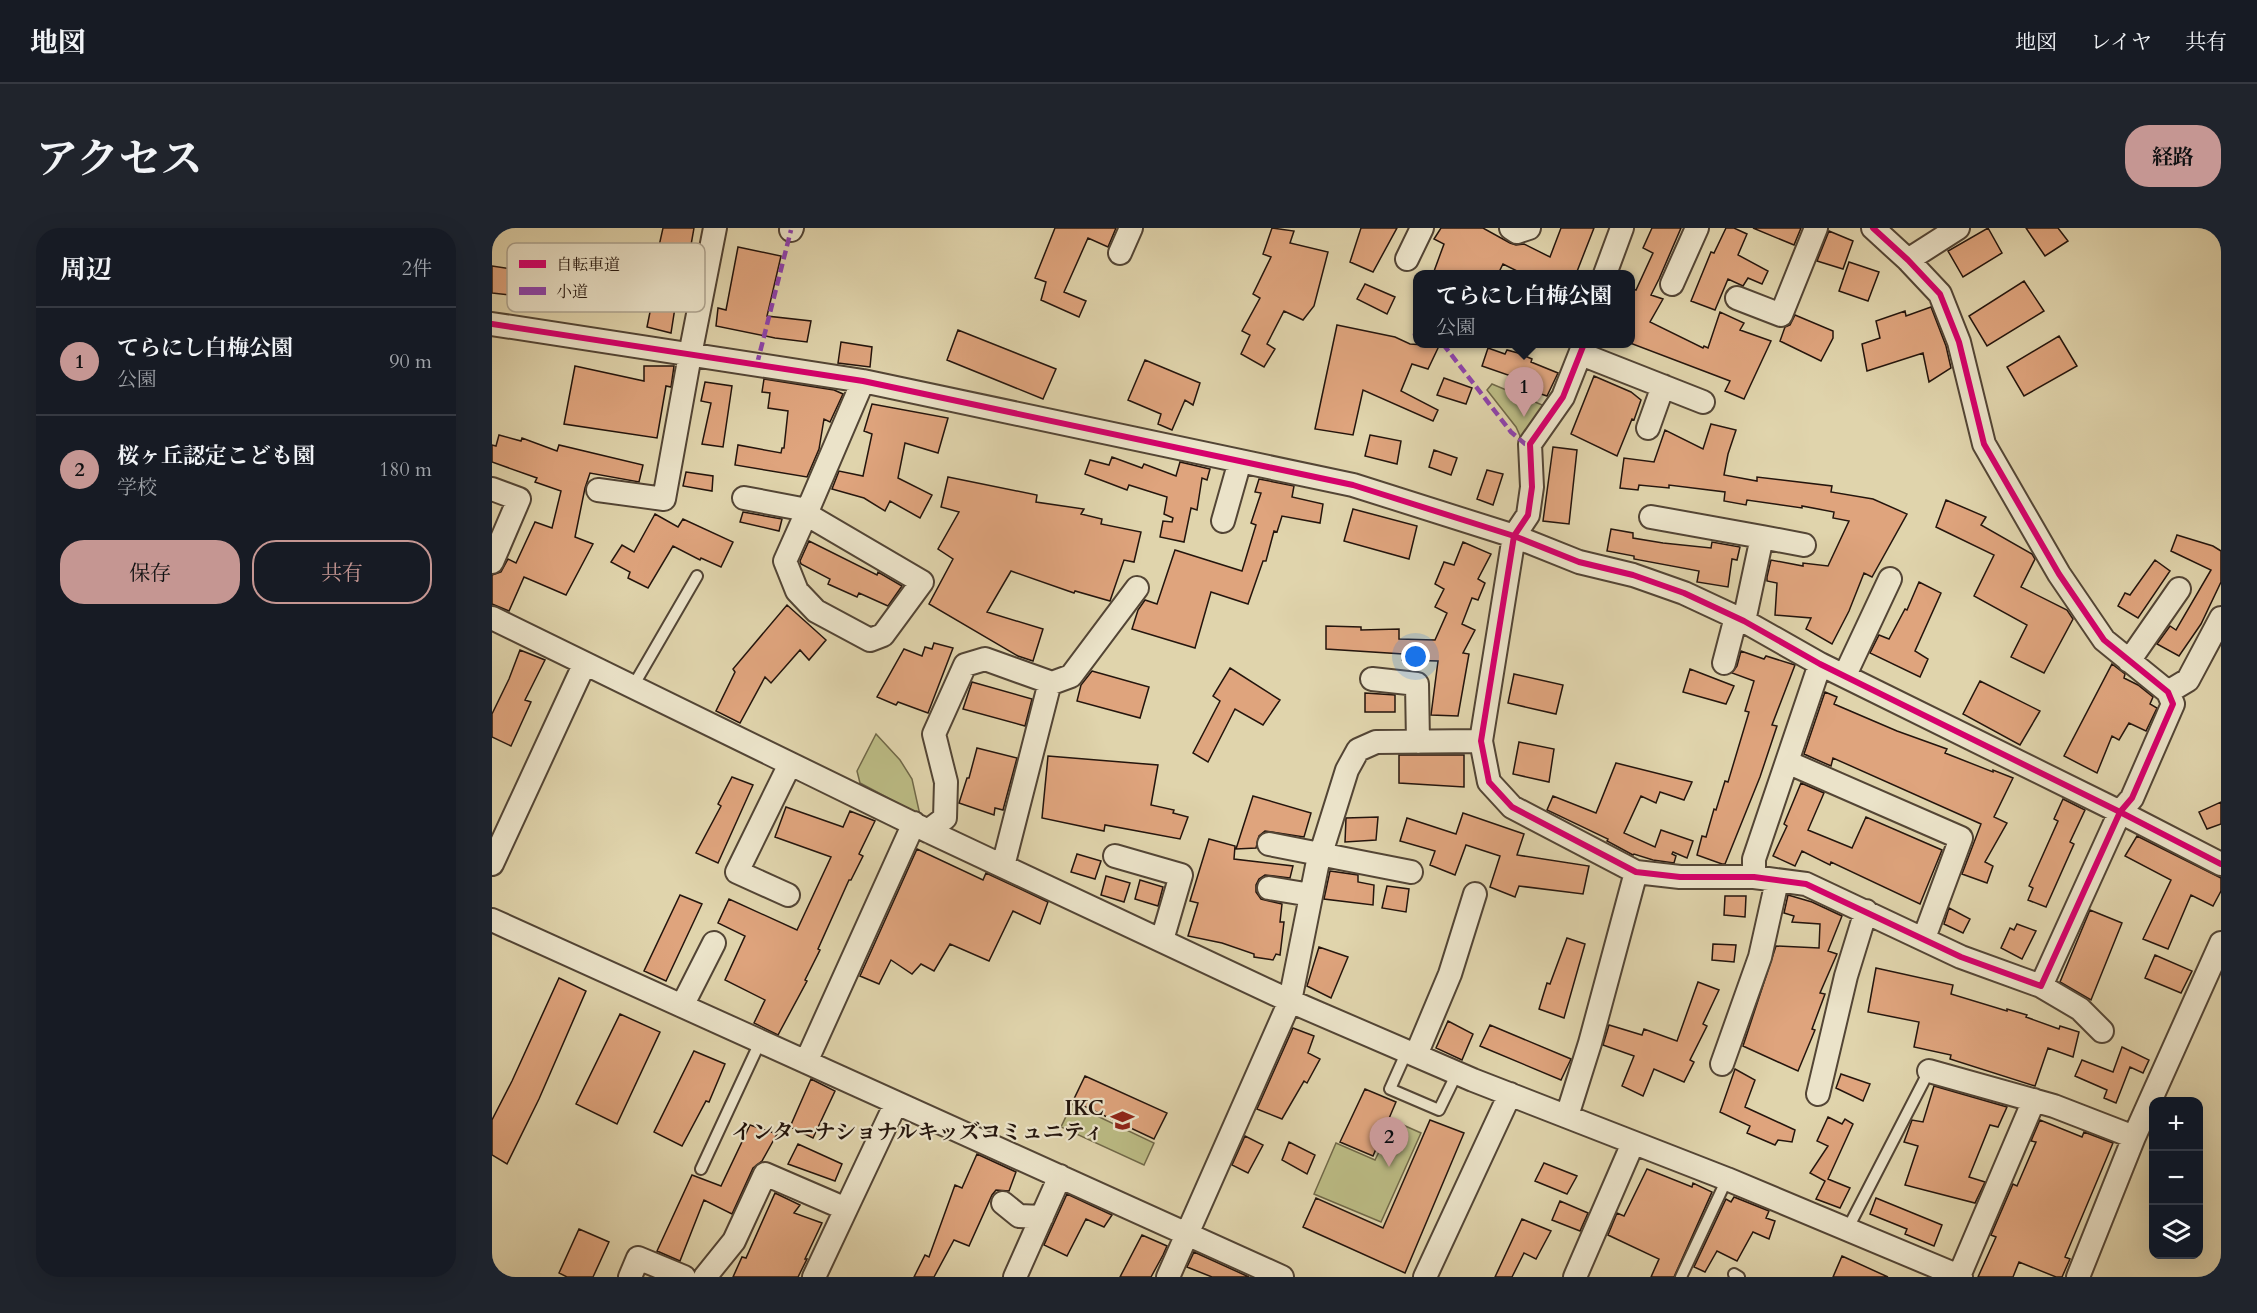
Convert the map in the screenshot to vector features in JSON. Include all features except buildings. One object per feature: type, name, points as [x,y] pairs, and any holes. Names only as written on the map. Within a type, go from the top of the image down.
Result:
[{"type":"street","points":[[705,279],[715,228]]},
{"type":"street","points":[[1120,253],[1131,228]]},
{"type":"street","points":[[1407,259],[1422,228]]},
{"type":"street","points":[[1510,228],[1517,232],[1529,228]]},
{"type":"street","points":[[1606,270],[1622,228]]},
{"type":"street","points":[[1672,284],[1697,228]]},
{"type":"street","points":[[1737,298],[1781,315],[1816,228]]},
{"type":"street","points":[[1874,228],[1940,294],[1955,332],[1984,444],[2059,574],[2104,640],[2168,692],[2173,704],[2132,798],[2120,812],[2042,986]]},
{"type":"street","points":[[1908,260],[1958,228]]},
{"type":"street","points":[[598,490],[664,499],[698,312]]},
{"type":"street","points":[[492,324],[863,381],[1353,485],[1514,536],[1580,562],[1633,575],[1684,593],[1740,619],[1820,664],[2221,864]]},
{"type":"street","points":[[1703,402],[1578,348],[1563,397],[1530,444],[1532,487],[1528,515],[1514,536],[1481,741],[1489,783],[1512,807],[1636,872],[1680,877],[1754,877],[1806,884],[1960,957],[2042,986],[2080,1009],[2102,1031]]},
{"type":"street","points":[[744,498],[807,512],[922,582],[884,635],[870,640],[816,611],[797,591],[785,561],[807,512],[863,381]]},
{"type":"street","points":[[1648,428],[1663,386]]},
{"type":"street","points":[[1223,521],[1240,461]]},
{"type":"street","points":[[492,489],[519,499],[492,562]]},
{"type":"street","points":[[1651,517],[1804,544]]},
{"type":"street","points":[[1724,663],[1740,619],[1762,537]]},
{"type":"street","points":[[1845,675],[1890,579]]},
{"type":"street","points":[[806,1062],[921,827],[945,818],[946,782],[934,734],[965,665],[985,659],[1052,683],[1071,676],[1137,588]]},
{"type":"street","points":[[2129,661],[2179,589]]},
{"type":"street","points":[[492,618],[584,665],[921,827],[1290,1000],[1457,1073],[1727,1179],[1960,1277],[2034,1100]]},
{"type":"street","points":[[2168,692],[2188,680],[2221,618]]},
{"type":"street","points":[[1754,877],[1754,859],[1820,664]]},
{"type":"street","points":[[494,857],[584,665]]},
{"type":"street","points":[[1372,679],[1417,684],[1418,741]]},
{"type":"street","points":[[1003,866],[1050,682]]},
{"type":"street","points":[[1168,1277],[1290,1000],[1321,855],[1347,770],[1358,750],[1376,742],[1481,741]]},
{"type":"street","points":[[1787,762],[1961,838],[1924,938]]},
{"type":"street","points":[[789,895],[737,872],[790,764]]},
{"type":"street","points":[[1269,844],[1411,872]]},
{"type":"street","points":[[1115,856],[1181,875],[1162,940]]},
{"type":"street","points":[[1567,1116],[1590,1042],[1636,872]]},
{"type":"street","points":[[1722,1064],[1760,957],[1777,881]]},
{"type":"street","points":[[1269,888],[1311,895]]},
{"type":"street","points":[[1411,1053],[1450,974],[1475,894]]},
{"type":"street","points":[[1818,1094],[1846,976],[1866,911]]},
{"type":"street","points":[[492,920],[1282,1277]]},
{"type":"street","points":[[682,1006],[714,943]]},
{"type":"street","points":[[2078,1277],[2134,1137],[2221,944]]},
{"type":"street","points":[[1929,1071],[2054,1106],[2134,1137]]},
{"type":"street","points":[[1425,1277],[1510,1094]]},
{"type":"street","points":[[814,1277],[896,1103]]},
{"type":"street","points":[[1575,1277],[1633,1143]]},
{"type":"street","points":[[705,1277],[734,1241],[765,1174],[846,1209]]},
{"type":"street","points":[[1015,1277],[1060,1176]]},
{"type":"street","points":[[1003,1203],[1019,1216],[1042,1217]]},
{"type":"street","points":[[630,1277],[638,1258],[684,1277]]},
{"type":"lane","points":[[632,688],[697,576]]},
{"type":"lane","points":[[701,1169],[760,1042]]},
{"type":"lane","points":[[1411,1053],[1390,1089],[1439,1110],[1457,1073]]},
{"type":"lane","points":[[1847,1230],[1929,1071]]},
{"type":"lane","points":[[1681,1277],[1727,1179]]},
{"type":"green space","points":[[1492,384],[1547,407],[1521,438],[1516,427],[1487,390]]},
{"type":"green space","points":[[876,734],[900,760],[912,779],[920,815],[860,783],[857,771]]},
{"type":"green space","points":[[1072,1104],[1154,1143],[1144,1165],[1061,1127]]},
{"type":"green space","points":[[1394,1121],[1421,1133],[1381,1222],[1314,1194],[1336,1143],[1375,1160]]},
{"type":"marked path","points":[[757,364],[791,230]]},
{"type":"marked path","points":[[1446,348],[1511,432],[1530,448]]},
{"type":"cycle path","points":[[1582,348],[1563,397],[1530,444],[1532,487],[1528,515],[1514,536],[1481,741],[1489,782],[1512,807],[1636,872],[1680,877],[1754,877],[1806,884],[1961,957],[2041,986],[2120,812],[2132,798],[2173,704],[2168,692],[2104,640],[2059,574],[1984,444],[1959,342],[1940,294],[1873,228]]},
{"type":"cycle path","points":[[492,324],[863,381],[1353,485],[1514,536],[1579,562],[1633,575],[1684,593],[1744,621],[1820,664],[2221,864]]},
{"type":"place","name":"てらにし白梅公園","points":[[1524,417]]},
{"type":"place","name":"IKC インターナショナルキッズコミュニティ","points":[[1122,1120]]},
{"type":"place","name":"桜ヶ丘認定こども園","points":[[1389,1167]]}]
